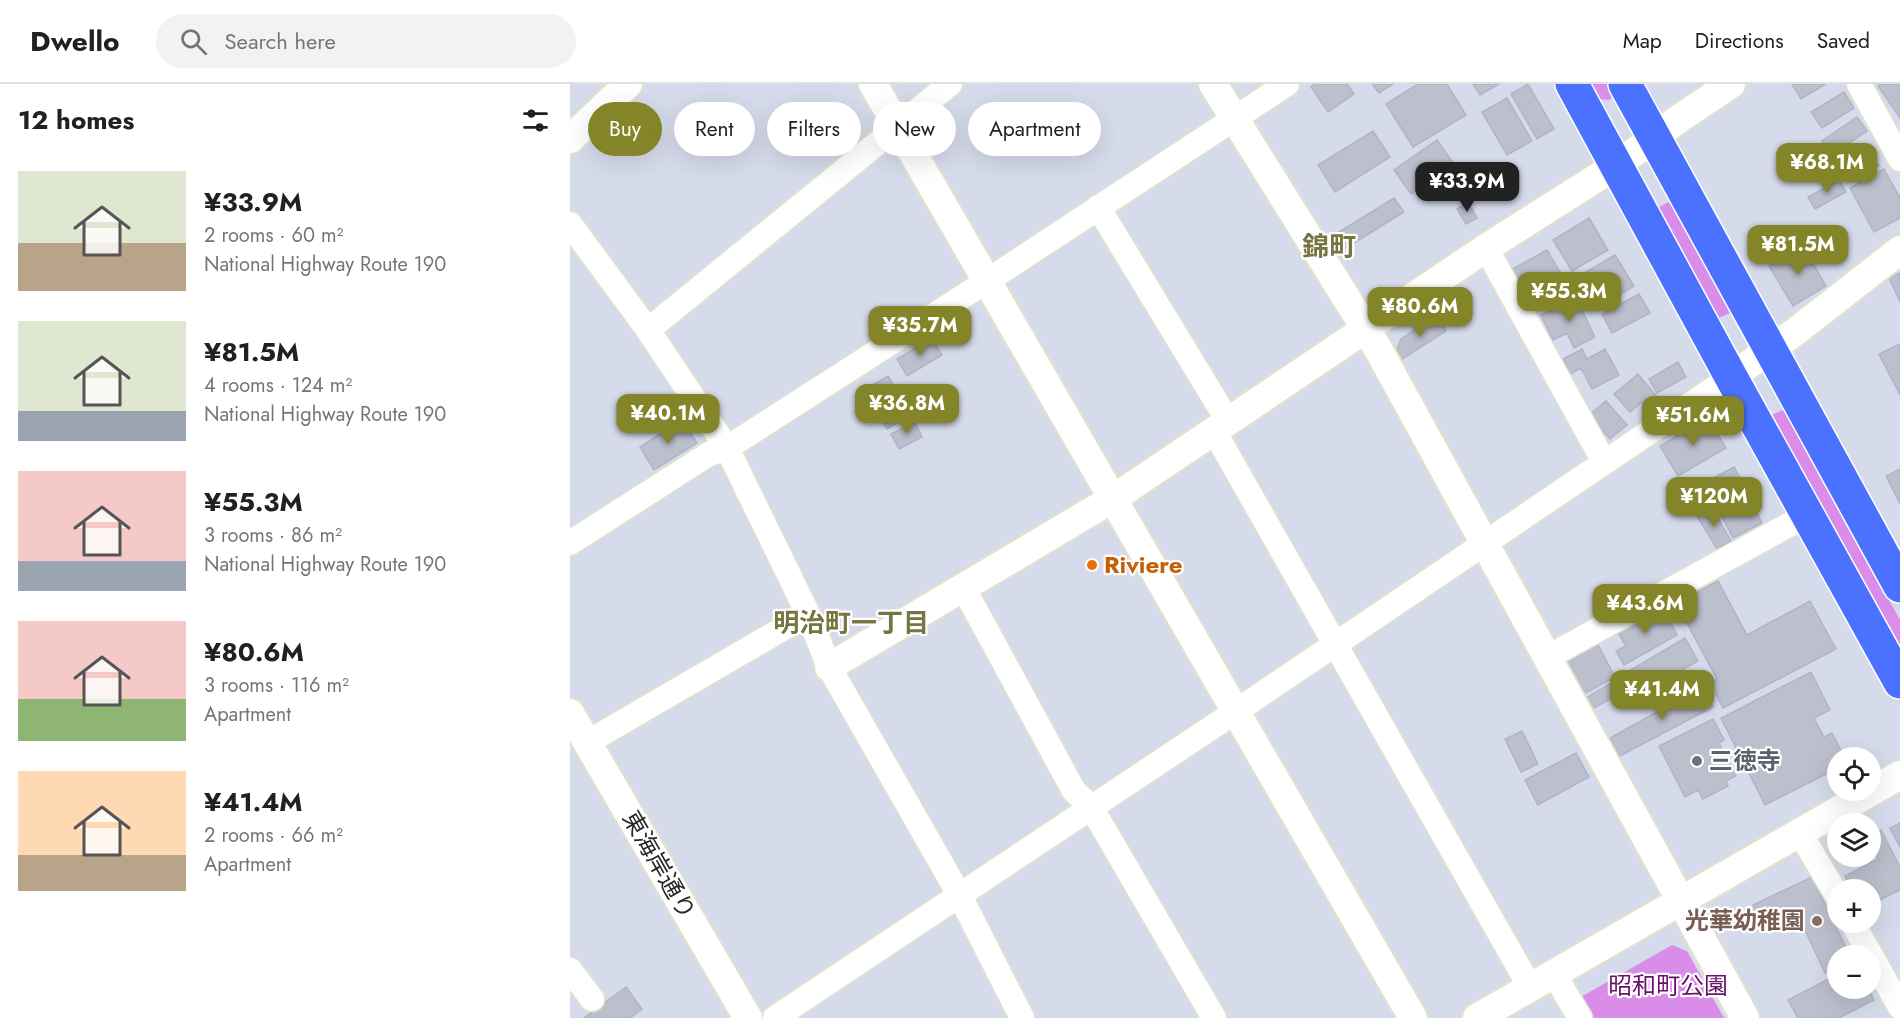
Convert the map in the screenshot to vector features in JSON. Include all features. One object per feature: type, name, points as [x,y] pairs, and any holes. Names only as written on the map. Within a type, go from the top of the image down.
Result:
[{"type":"highway","points":[[1572,84],[1900,682]]},
{"type":"highway","points":[[1625,84],[1900,586]]},
{"type":"street","points":[[573,130],[628,84]]},
{"type":"street","points":[[873,84],[883,102]]},
{"type":"street","points":[[928,102],[950,84]]},
{"type":"street","points":[[1214,84],[1365,329],[1745,1018]]},
{"type":"street","points":[[570,543],[709,453],[727,448],[1287,84]]},
{"type":"street","points":[[829,667],[1114,498],[1486,248],[1617,165],[1680,118],[1731,84]]},
{"type":"street","points":[[1859,84],[1900,159]]},
{"type":"street","points":[[648,330],[873,147]]},
{"type":"street","points":[[914,156],[1413,1018]]},
{"type":"street","points":[[1098,207],[1221,426],[1336,644],[1542,980],[1580,1018]]},
{"type":"street","points":[[570,224],[648,330],[727,448],[808,614],[829,667],[960,896],[1022,1018]]},
{"type":"street","points":[[1486,248],[1604,462]]},
{"type":"street","points":[[775,1018],[1236,712],[1731,377],[1900,250]]},
{"type":"street","points":[[1546,658],[1807,515]]},
{"type":"street","points":[[963,587],[1074,791],[1090,807],[1214,1018]]},
{"type":"street","points":[[588,742],[808,614]]},
{"type":"street","name":"東海岸通り","points":[[570,712],[748,1018]]},
{"type":"street","points":[[1477,1018],[1900,775]]},
{"type":"street","points":[[1800,833],[1827,879]]},
{"type":"street","points":[[1858,933],[1900,1007]]},
{"type":"street","points":[[570,970],[592,999]]},
{"type":"green space","points":[[1591,84],[1608,84],[1614,95],[1609,100],[1599,99]]},
{"type":"green space","points":[[1671,201],[1732,312],[1719,318],[1657,208]]},
{"type":"green space","points":[[1785,409],[1900,620],[1900,650],[1772,415]]},
{"type":"green space","name":"昭和町公園","points":[[1672,945],[1687,951],[1724,1018],[1591,1018],[1579,998]]},
{"type":"building","points":[[1315,84],[1347,84],[1354,94],[1328,112],[1311,87]]},
{"type":"building","points":[[1372,84],[1393,84],[1379,93]]},
{"type":"building","points":[[1418,84],[1447,84],[1466,115],[1413,147],[1386,104]]},
{"type":"building","points":[[1473,84],[1499,84],[1480,95]]},
{"type":"building","points":[[1528,84],[1554,129],[1537,139],[1511,94]]},
{"type":"building","points":[[1792,84],[1826,84],[1801,99]]},
{"type":"building","points":[[1900,84],[1900,118],[1878,86]]},
{"type":"building","points":[[1844,92],[1854,108],[1822,128],[1811,112]]},
{"type":"building","points":[[1507,98],[1532,141],[1507,155],[1482,112]]},
{"type":"building","points":[[1857,117],[1867,131],[1831,155],[1822,141]]},
{"type":"building","points":[[1373,131],[1390,157],[1335,192],[1318,165]]},
{"type":"building","points":[[1437,140],[1454,164],[1411,194],[1394,170]]},
{"type":"building","points":[[1857,156],[1865,172],[1848,181],[1839,165]]},
{"type":"building","points":[[1874,158],[1879,166],[1868,172],[1864,164]]},
{"type":"building","points":[[1884,169],[1900,198],[1900,218],[1874,232],[1850,188]]},
{"type":"building","points":[[1839,180],[1846,192],[1815,209],[1808,197]]},
{"type":"building","points":[[1394,198],[1404,212],[1343,250],[1334,235]]},
{"type":"building","points":[[1468,202],[1477,218],[1466,224],[1457,209]]},
{"type":"building","points":[[1589,218],[1608,250],[1572,271],[1553,240]]},
{"type":"building","points":[[1803,246],[1826,286],[1793,306],[1769,266]]},
{"type":"building","points":[[1547,250],[1560,272],[1522,293],[1509,271]]},
{"type":"building","points":[[1615,255],[1634,286],[1598,308],[1579,276]]},
{"type":"building","points":[[1900,273],[1900,302],[1889,278]]},
{"type":"building","points":[[1562,274],[1570,287],[1531,311],[1523,298]]},
{"type":"building","points":[[1639,294],[1650,313],[1612,333],[1602,314]]},
{"type":"building","points":[[1576,298],[1595,337],[1574,348],[1567,333],[1553,340],[1541,315]]},
{"type":"building","points":[[1437,314],[1446,331],[1396,363],[1395,355],[1401,339]]},
{"type":"building","points":[[932,338],[942,355],[907,376],[897,359]]},
{"type":"building","points":[[1900,344],[1900,395],[1879,354]]},
{"type":"building","points":[[1582,349],[1587,359],[1605,349],[1619,375],[1592,389],[1581,368],[1570,374],[1563,359]]},
{"type":"building","points":[[1678,362],[1686,377],[1657,393],[1649,379]]},
{"type":"building","points":[[1638,374],[1662,403],[1651,412],[1642,402],[1630,412],[1614,394]]},
{"type":"building","points":[[888,376],[911,415],[887,429],[864,390]]},
{"type":"building","points":[[1606,401],[1627,425],[1610,439],[1589,415]]},
{"type":"building","points":[[1708,418],[1726,448],[1678,476],[1660,446]]},
{"type":"building","points":[[682,420],[697,443],[654,470],[640,447]]},
{"type":"building","points":[[915,422],[922,437],[899,449],[891,434]]},
{"type":"building","points":[[1734,467],[1744,485],[1705,505],[1696,487]]},
{"type":"building","points":[[1900,469],[1900,504],[1886,476]]},
{"type":"building","points":[[1746,492],[1762,523],[1733,538],[1717,507]]},
{"type":"building","points":[[1712,508],[1731,541],[1717,549],[1697,516]]},
{"type":"building","points":[[1718,581],[1747,635],[1810,601],[1836,649],[1723,708],[1710,683],[1717,679],[1676,603]]},
{"type":"building","points":[[1661,605],[1677,635],[1624,665],[1616,651],[1626,646],[1617,631]]},
{"type":"building","points":[[1685,638],[1698,661],[1637,696],[1624,674]]},
{"type":"building","points":[[1597,643],[1615,677],[1582,695],[1564,660]]},
{"type":"building","points":[[1811,672],[1830,710],[1814,718],[1824,737],[1832,733],[1839,747],[1827,747],[1827,774],[1765,805],[1721,718]]},
{"type":"building","points":[[1616,680],[1623,692],[1592,709],[1586,698]]},
{"type":"building","points":[[1703,686],[1713,707],[1620,756],[1610,738]]},
{"type":"building","name":"三徳寺","points":[[1713,719],[1724,740],[1719,743],[1736,776],[1726,781],[1728,786],[1703,799],[1698,790],[1685,797],[1659,746]]},
{"type":"building","points":[[1522,731],[1538,764],[1521,772],[1505,739]]},
{"type":"building","points":[[1576,753],[1589,777],[1538,805],[1525,780]]},
{"type":"building","points":[[1900,823],[1900,847],[1890,828]]},
{"type":"building","points":[[1881,830],[1900,867],[1900,890],[1881,900],[1881,879],[1846,879],[1845,876],[1862,867],[1881,867]]},
{"type":"building","name":"光華幼稚園","points":[[1812,877],[1827,908],[1827,933],[1839,933],[1845,945],[1827,945],[1827,972],[1825,973],[1797,913],[1764,928],[1753,905]]},
{"type":"building","points":[[1827,980],[1827,999],[1874,1000],[1839,1018],[1798,1018],[1788,1000]]},
{"type":"building","points":[[626,987],[642,1009],[630,1018],[584,1018]]},
{"type":"place","name":"Riviere","points":[[1092,565]]},
{"type":"place","name":"三徳寺","points":[[1697,761]]},
{"type":"place","name":"光華幼稚園","points":[[1817,921]]},
{"type":"district","name":"錦町","points":[[1329,247]]},
{"type":"district","name":"明治町一丁目","points":[[851,623]]}]
